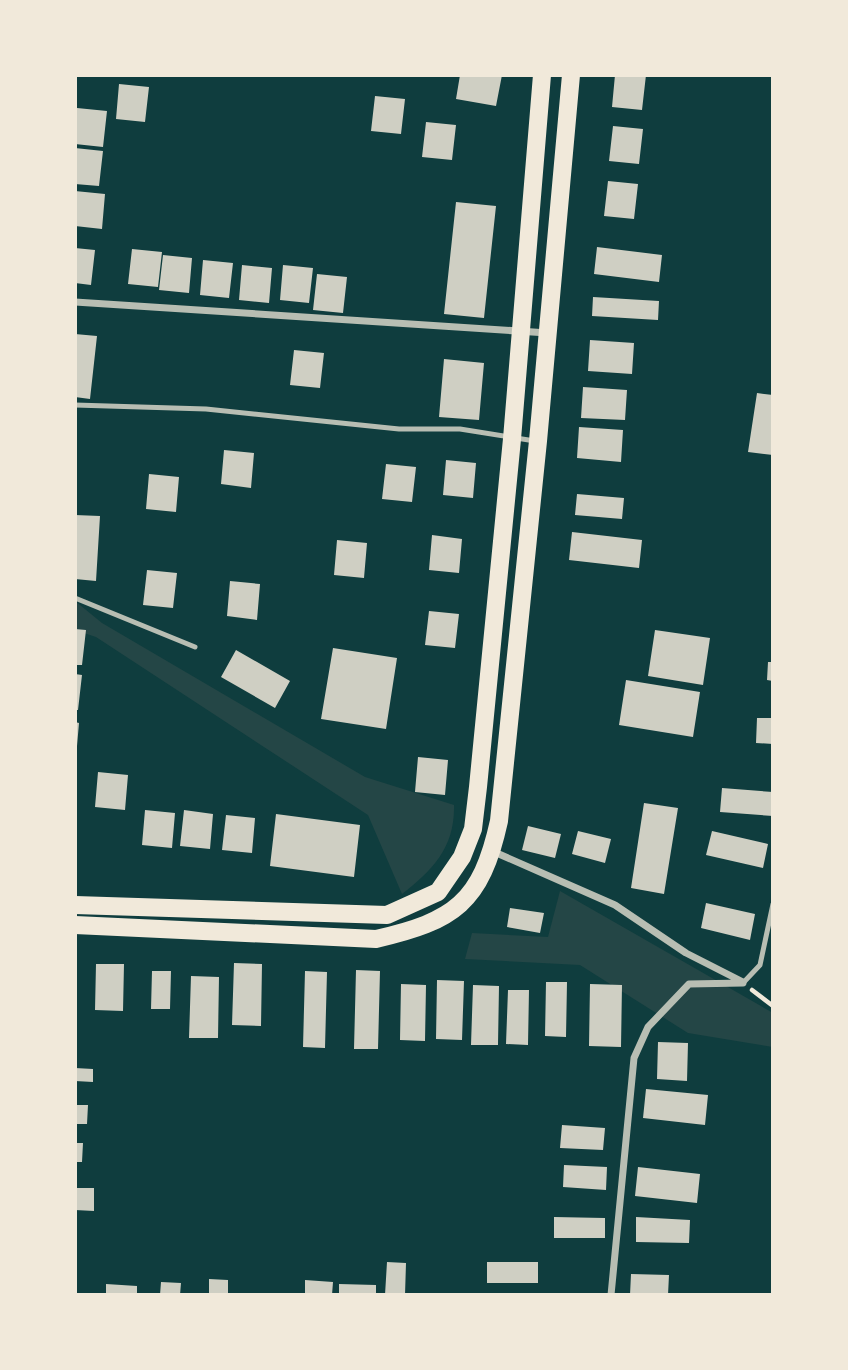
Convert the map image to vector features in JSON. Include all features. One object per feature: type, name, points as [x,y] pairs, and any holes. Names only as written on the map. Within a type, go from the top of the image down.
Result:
[{"type":"main road","points":[[75,905],[387,915],[438,892],[462,858],[473,829],[478,787],[512,439],[541,75]]},
{"type":"main road","points":[[75,925],[376,939],[420,929],[462,905],[492,851],[499,821],[572,75]]},
{"type":"street","points":[[75,302],[548,333]]},
{"type":"street","points":[[492,851],[615,905],[686,953],[743,982]]},
{"type":"street","points":[[611,1295],[634,1058],[648,1027],[689,984],[743,982]]},
{"type":"lane","points":[[75,405],[206,409],[399,429],[460,429],[538,441]]},
{"type":"lane","points":[[75,598],[195,647]]},
{"type":"lane","points":[[743,982],[760,965],[773,904]]},
{"type":"path","points":[[743,982],[773,1006]]},
{"type":"shaded area","points":[[75,601],[102,623],[365,777],[454,805],[451,833],[440,856],[423,876],[402,894],[368,815],[96,637],[75,630]]},
{"type":"shaded area","points":[[560,891],[773,1013],[773,1047],[688,1033],[580,965],[465,959],[472,933],[548,937]]},
{"type":"building","points":[[460,75],[502,75],[496,106],[456,99]]},
{"type":"building","points":[[615,75],[646,75],[642,110],[612,107]]},
{"type":"building","points":[[119,84],[149,87],[145,122],[116,119]]},
{"type":"building","points":[[375,96],[405,99],[401,134],[371,131]]},
{"type":"building","points":[[77,108],[107,111],[103,147],[75,144]]},
{"type":"building","points":[[426,122],[456,125],[452,160],[422,157]]},
{"type":"building","points":[[613,126],[643,129],[639,164],[609,161]]},
{"type":"building","points":[[75,148],[103,151],[99,186],[75,184]]},
{"type":"building","points":[[608,181],[638,184],[634,219],[604,216]]},
{"type":"building","points":[[75,191],[105,194],[102,229],[75,226]]},
{"type":"building","points":[[456,202],[496,206],[484,318],[444,314]]},
{"type":"building","points":[[597,247],[662,255],[659,282],[594,274]]},
{"type":"building","points":[[75,248],[95,250],[91,285],[75,283]]},
{"type":"building","points":[[132,249],[162,252],[158,287],[128,284]]},
{"type":"building","points":[[163,255],[192,258],[189,293],[159,290]]},
{"type":"building","points":[[203,260],[233,263],[229,298],[200,295]]},
{"type":"building","points":[[242,265],[272,268],[269,303],[239,300]]},
{"type":"building","points":[[283,265],[313,268],[309,303],[280,300]]},
{"type":"building","points":[[317,274],[347,277],[343,313],[313,310]]},
{"type":"building","points":[[593,297],[659,301],[658,320],[592,316]]},
{"type":"building","points":[[75,334],[97,336],[90,399],[75,397]]},
{"type":"building","points":[[590,340],[634,343],[632,374],[588,371]]},
{"type":"building","points":[[294,350],[324,353],[320,388],[290,385]]},
{"type":"building","points":[[444,359],[484,363],[479,420],[439,417]]},
{"type":"building","points":[[583,387],[627,390],[625,420],[581,418]]},
{"type":"building","points":[[757,393],[773,395],[773,455],[748,452]]},
{"type":"building","points":[[579,427],[623,430],[621,462],[577,458]]},
{"type":"building","points":[[224,450],[254,453],[251,488],[221,484]]},
{"type":"building","points":[[446,460],[476,463],[473,498],[443,495]]},
{"type":"building","points":[[386,464],[416,467],[412,502],[382,499]]},
{"type":"building","points":[[149,474],[179,477],[176,512],[146,509]]},
{"type":"building","points":[[577,494],[624,498],[622,519],[575,515]]},
{"type":"building","points":[[75,515],[100,516],[96,581],[75,579]]},
{"type":"building","points":[[572,532],[642,540],[639,568],[569,560]]},
{"type":"building","points":[[432,535],[462,539],[459,573],[429,570]]},
{"type":"building","points":[[337,540],[367,543],[364,578],[334,575]]},
{"type":"building","points":[[147,570],[177,573],[173,608],[143,605]]},
{"type":"building","points":[[230,581],[260,584],[257,620],[227,616]]},
{"type":"building","points":[[429,611],[459,614],[455,648],[425,645]]},
{"type":"building","points":[[75,629],[86,630],[82,665],[75,665]]},
{"type":"building","points":[[655,630],[710,638],[703,685],[648,676]]},
{"type":"building","points":[[333,648],[397,658],[386,729],[321,719]]},
{"type":"building","points":[[236,650],[290,681],[275,708],[221,677]]},
{"type":"building","points":[[768,662],[773,662],[773,681],[767,680]]},
{"type":"building","points":[[75,674],[82,675],[78,710],[75,710]]},
{"type":"building","points":[[626,680],[700,692],[693,737],[619,725]]},
{"type":"building","points":[[757,718],[773,718],[773,744],[756,743]]},
{"type":"building","points":[[75,722],[79,723],[77,746],[75,746]]},
{"type":"building","points":[[418,757],[448,760],[445,795],[415,792]]},
{"type":"building","points":[[98,772],[128,775],[125,810],[95,807]]},
{"type":"building","points":[[722,788],[773,792],[773,816],[720,812]]},
{"type":"building","points":[[644,803],[678,808],[664,894],[631,888]]},
{"type":"building","points":[[145,810],[175,813],[172,848],[142,845]]},
{"type":"building","points":[[184,810],[213,814],[210,849],[180,846]]},
{"type":"building","points":[[276,814],[360,825],[354,877],[270,866]]},
{"type":"building","points":[[226,815],[255,818],[252,853],[222,850]]},
{"type":"building","points":[[528,826],[561,834],[555,858],[522,850]]},
{"type":"building","points":[[578,831],[611,839],[605,863],[572,854]]},
{"type":"building","points":[[712,831],[768,844],[763,868],[706,855]]},
{"type":"building","points":[[706,903],[755,914],[750,940],[701,928]]},
{"type":"building","points":[[510,908],[544,913],[540,933],[507,927]]},
{"type":"building","points":[[234,963],[262,964],[261,1026],[232,1025]]},
{"type":"building","points":[[96,964],[124,964],[123,1011],[95,1010]]},
{"type":"building","points":[[356,970],[380,971],[378,1049],[354,1049]]},
{"type":"building","points":[[152,971],[171,971],[170,1009],[151,1009]]},
{"type":"building","points":[[305,971],[327,972],[325,1048],[303,1047]]},
{"type":"building","points":[[191,976],[219,977],[218,1038],[189,1038]]},
{"type":"building","points":[[437,980],[464,981],[462,1040],[436,1039]]},
{"type":"building","points":[[546,982],[567,982],[566,1037],[545,1036]]},
{"type":"building","points":[[401,984],[426,985],[425,1041],[400,1040]]},
{"type":"building","points":[[590,984],[622,985],[621,1047],[589,1046]]},
{"type":"building","points":[[473,985],[499,986],[498,1045],[471,1045]]},
{"type":"building","points":[[508,990],[529,990],[528,1045],[506,1044]]},
{"type":"building","points":[[658,1042],[688,1043],[687,1081],[657,1079]]},
{"type":"building","points":[[75,1068],[93,1069],[93,1082],[75,1081]]},
{"type":"building","points":[[646,1089],[708,1095],[705,1125],[643,1118]]},
{"type":"building","points":[[75,1105],[88,1105],[87,1124],[75,1124]]},
{"type":"building","points":[[562,1125],[605,1128],[603,1150],[560,1148]]},
{"type":"building","points":[[75,1143],[83,1143],[82,1162],[75,1162]]},
{"type":"building","points":[[564,1165],[607,1167],[606,1190],[563,1187]]},
{"type":"building","points":[[638,1167],[700,1174],[697,1203],[635,1196]]},
{"type":"building","points":[[75,1188],[94,1188],[94,1211],[75,1210]]},
{"type":"building","points":[[554,1217],[605,1218],[605,1238],[554,1238]]},
{"type":"building","points":[[636,1217],[690,1220],[689,1243],[636,1242]]},
{"type":"building","points":[[387,1262],[406,1263],[405,1295],[385,1295]]},
{"type":"building","points":[[487,1262],[538,1262],[538,1283],[487,1283]]},
{"type":"building","points":[[631,1274],[669,1275],[668,1295],[630,1295]]},
{"type":"building","points":[[209,1279],[228,1280],[228,1295],[209,1295]]},
{"type":"building","points":[[305,1280],[333,1282],[332,1295],[305,1295]]},
{"type":"building","points":[[161,1282],[181,1283],[180,1295],[160,1295]]},
{"type":"building","points":[[106,1284],[137,1286],[137,1295],[106,1295]]},
{"type":"building","points":[[339,1284],[376,1285],[376,1295],[339,1295]]}]
